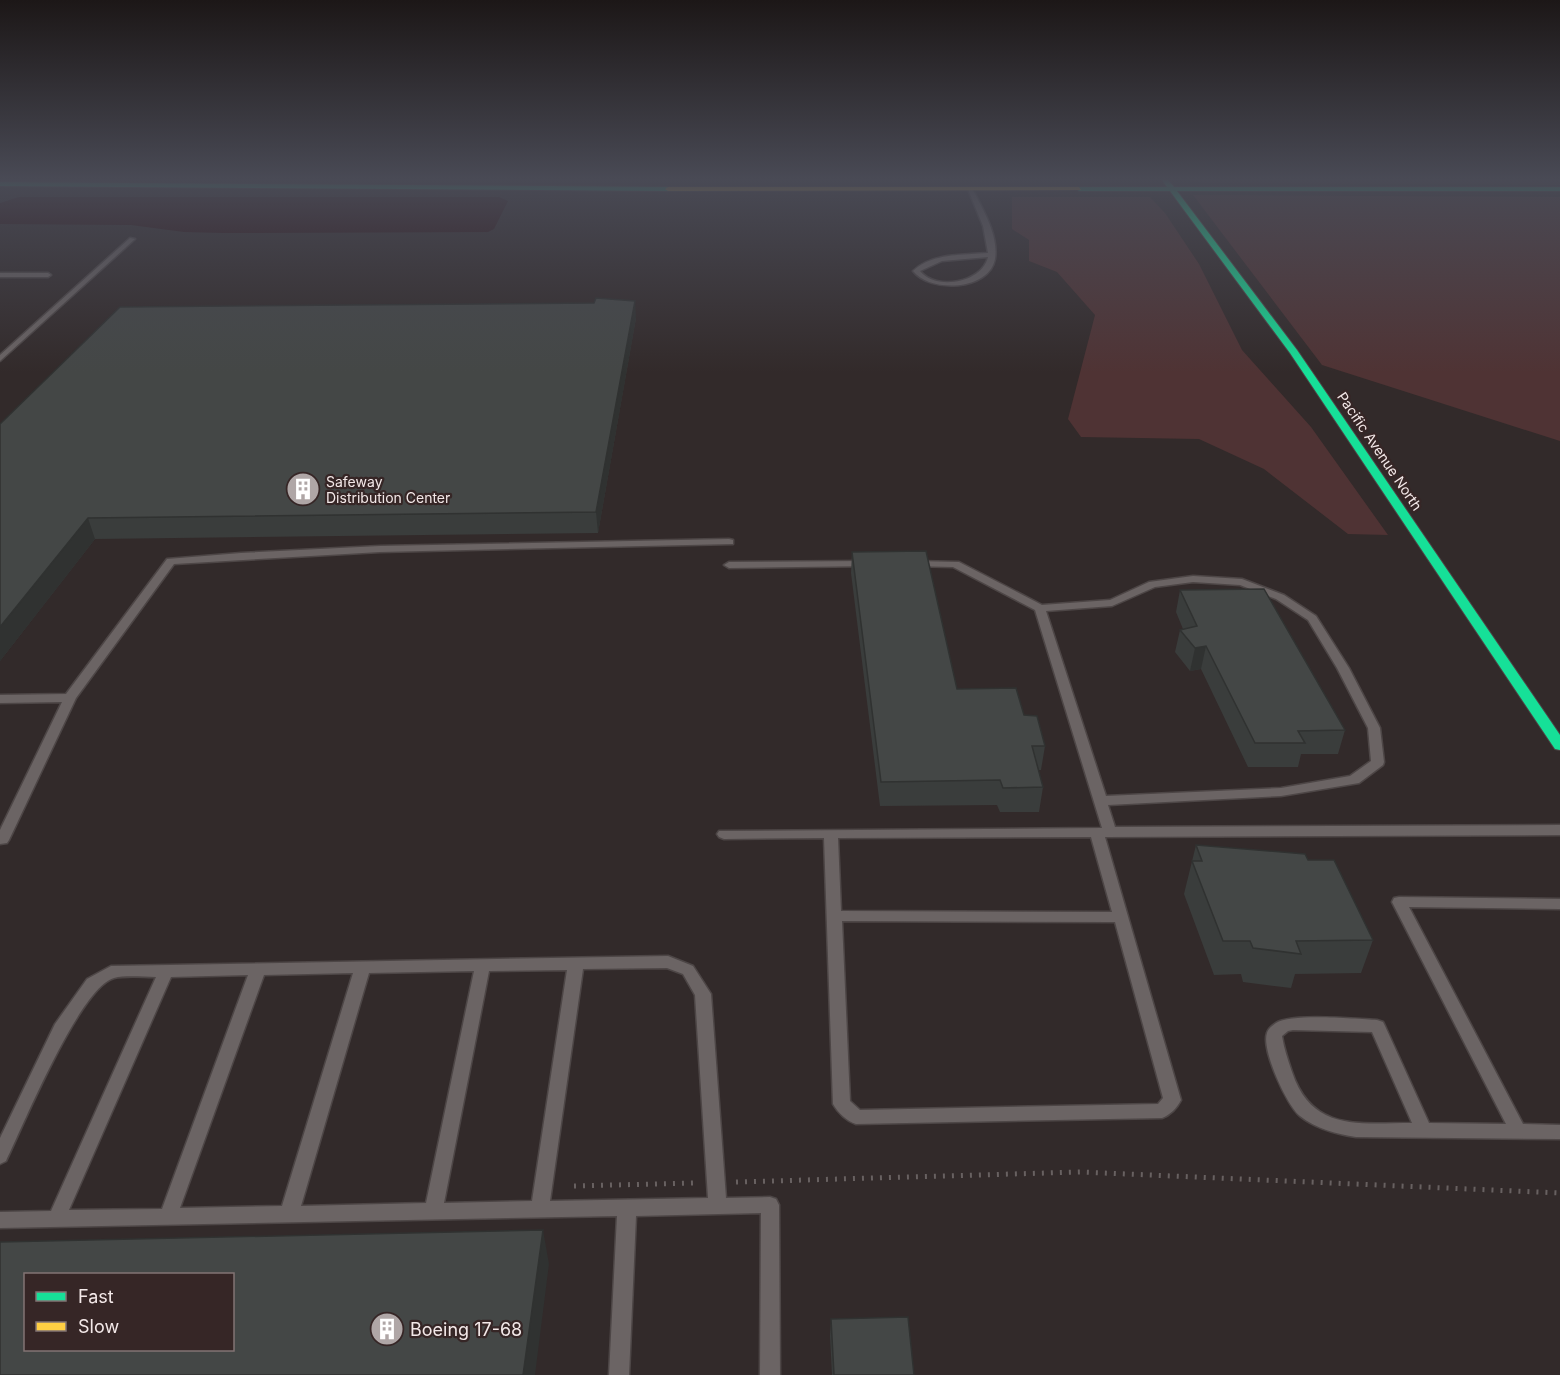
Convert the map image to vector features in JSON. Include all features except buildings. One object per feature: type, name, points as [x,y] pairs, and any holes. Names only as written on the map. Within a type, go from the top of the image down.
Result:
[{"type":"main road","name":"Pacific Avenue North","points":[[1212,244],[1294,352],[1560,746]]},
{"type":"lane","points":[[0,359],[126,244]]},
{"type":"lane","points":[[990,244],[991,255],[990,265],[975,280],[939,282],[918,276],[916,271],[921,266],[933,262],[991,255]]},
{"type":"lane","points":[[0,275],[48,275]]},
{"type":"lane","points":[[2,840],[70,699],[171,561],[332,550],[729,542]]},
{"type":"lane","points":[[729,565],[884,564]]},
{"type":"lane","points":[[907,564],[955,564],[1040,609],[1112,603],[1153,584],[1193,579],[1242,582],[1280,597],[1312,618],[1343,668],[1374,728],[1378,762],[1354,780],[1281,792],[1100,801]]},
{"type":"lane","points":[[831,834],[842,1104],[856,1116],[1162,1111],[1172,1101],[1122,917],[1104,832],[1100,801],[1040,609]]},
{"type":"lane","points":[[0,699],[70,699]]},
{"type":"lane","points":[[724,834],[1560,830]]},
{"type":"lane","points":[[1518,1131],[1399,902],[1560,904]]},
{"type":"lane","points":[[834,916],[1122,917]]},
{"type":"lane","points":[[0,1156],[61,1029],[93,983],[111,972],[668,962],[688,970],[703,994],[717,1206]]},
{"type":"lane","points":[[540,1209],[576,964]]},
{"type":"lane","points":[[434,1212],[435,1190],[483,965]]},
{"type":"lane","points":[[289,1214],[363,968]]},
{"type":"lane","points":[[168,1217],[258,970]]},
{"type":"lane","points":[[56,1219],[166,971]]},
{"type":"lane","points":[[1423,1129],[1377,1026],[1293,1024],[1283,1026],[1274,1034],[1275,1046],[1293,1097],[1305,1110],[1338,1128],[1560,1132]]},
{"type":"lane","points":[[0,1220],[770,1205],[770,1375]]},
{"type":"lane","points":[[619,1375],[627,1208]]},
{"type":"path","points":[[543,1187],[1081,1172],[1560,1193]]},
{"type":"shaded area","points":[[1029,244],[1186,244],[1199,264],[1242,350],[1311,427],[1388,535],[1348,534],[1264,469],[1199,439],[1081,437],[1068,419],[1095,315],[1057,272],[1029,261]]},
{"type":"shaded area","points":[[1230,244],[1560,244],[1560,441],[1322,365]]},
{"type":"traffic: fast","points":[[1213,244],[1294,352],[1560,746]]},
{"type":"place","name":"Safeway Distribution Center","points":[[303,489]]},
{"type":"place","name":"Boeing 17-68","points":[[387,1329]]}]
